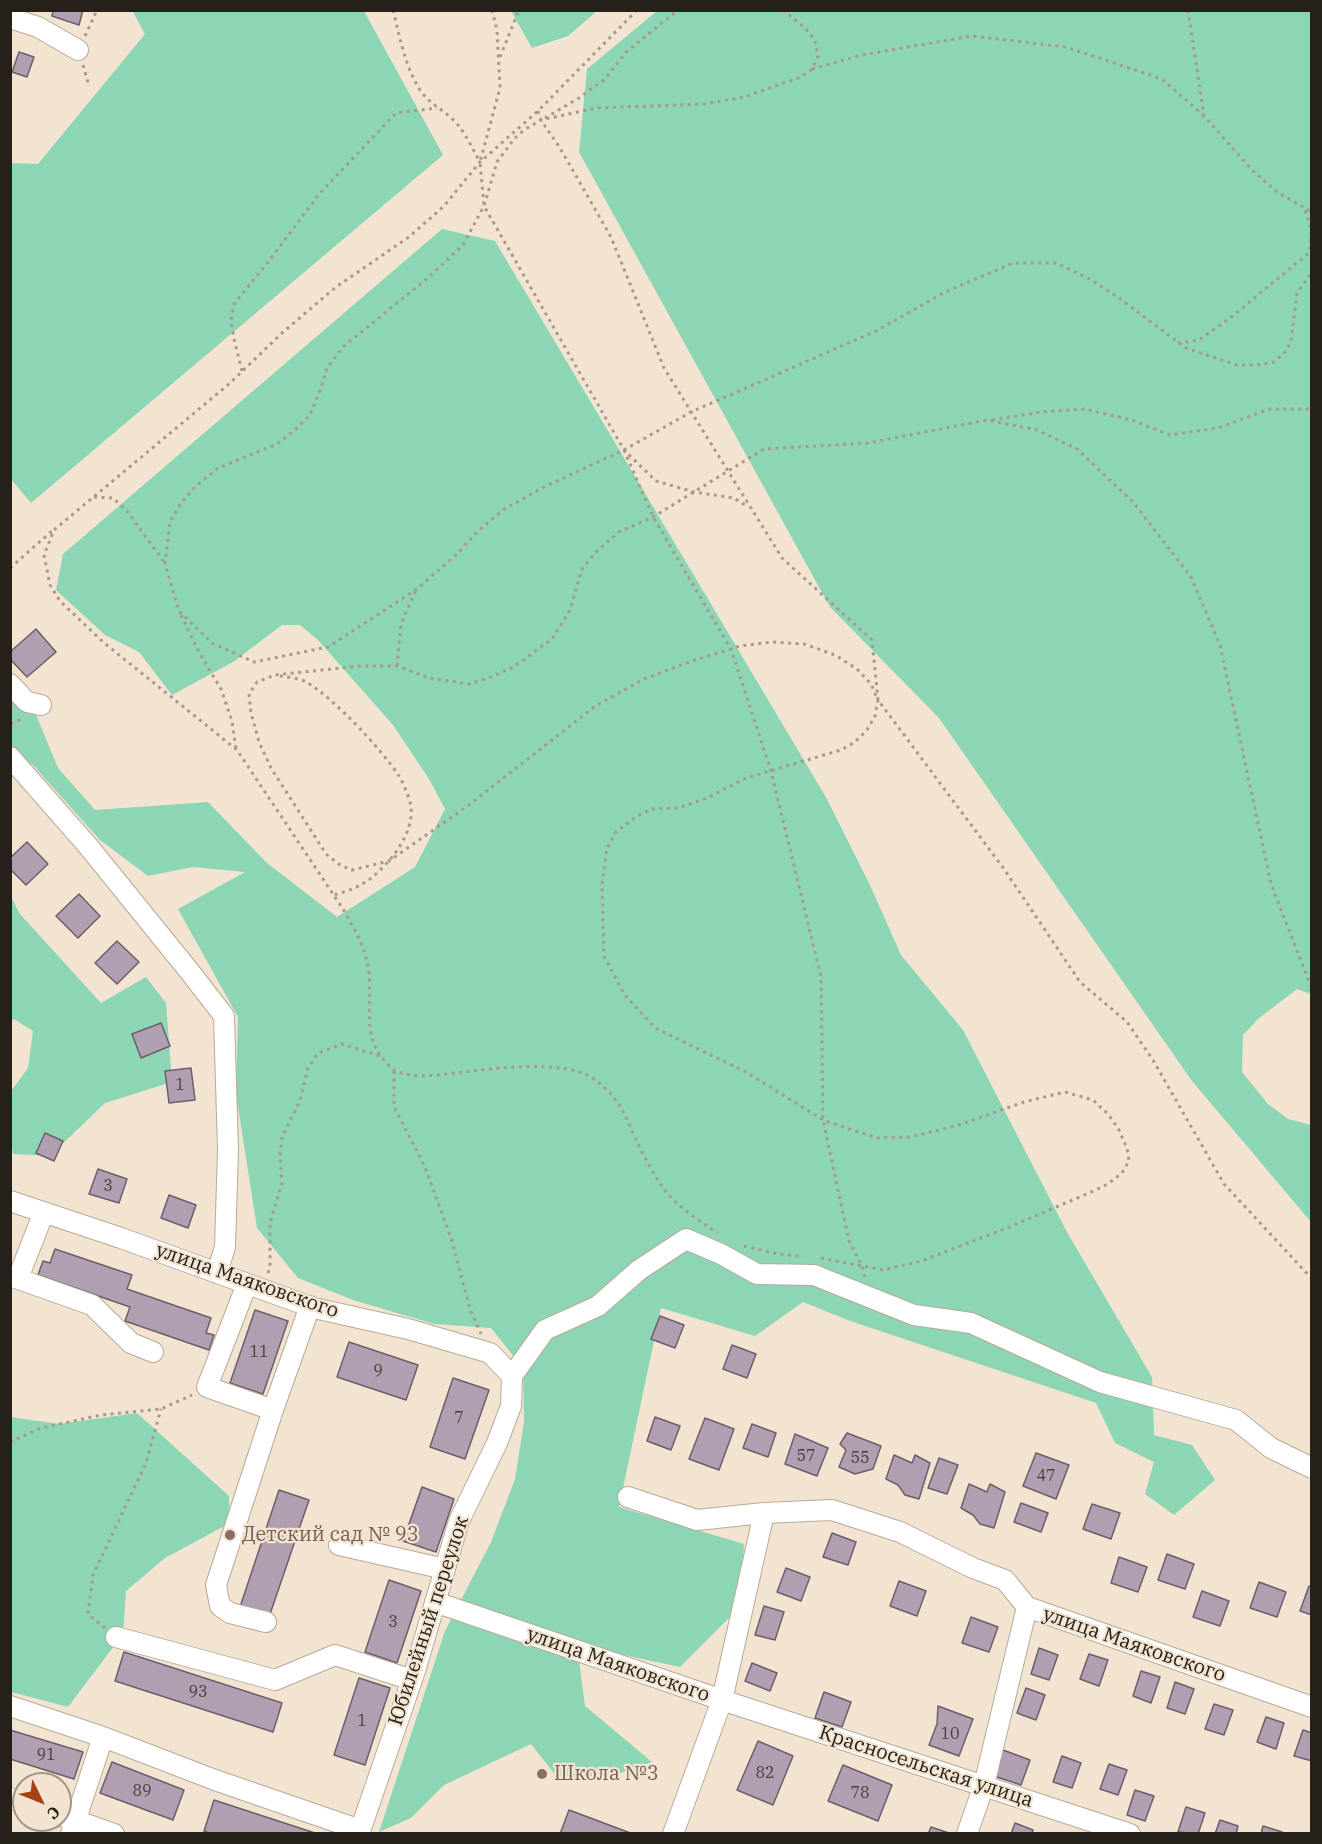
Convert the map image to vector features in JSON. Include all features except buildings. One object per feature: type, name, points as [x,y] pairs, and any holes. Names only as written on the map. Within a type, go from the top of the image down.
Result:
[{"type":"street","points":[[10,18],[38,27],[78,50]]},
{"type":"street","points":[[10,684],[27,702],[41,705]]},
{"type":"street","points":[[10,757],[88,846],[224,1016],[228,1172],[225,1247],[217,1273]]},
{"type":"street","name":"улица Маяковского","points":[[10,1201],[310,1306],[408,1329],[490,1353],[512,1376]]},
{"type":"street","points":[[44,1212],[14,1277],[92,1305],[131,1343],[153,1352]]},
{"type":"street","points":[[512,1376],[545,1330],[598,1306],[639,1270],[686,1239],[721,1254],[757,1274],[814,1275],[914,1315],[971,1323],[1100,1382],[1236,1420],[1271,1448],[1311,1468]]},
{"type":"street","points":[[255,1286],[207,1388],[273,1410]]},
{"type":"street","points":[[266,1622],[230,1613],[220,1606],[216,1585],[273,1410],[310,1306]]},
{"type":"street","name":"Юбилейный переулок","points":[[360,1832],[412,1680],[459,1521],[497,1443],[511,1406],[512,1376]]},
{"type":"street","name":"улица Маяковского","points":[[628,1497],[697,1520],[764,1513],[832,1510],[900,1532],[973,1568],[1005,1580],[1027,1607],[1311,1707]]},
{"type":"street","name":"улица Маяковского","points":[[435,1602],[722,1700],[764,1513]]},
{"type":"street","points":[[339,1545],[445,1569]]},
{"type":"street","points":[[967,1833],[984,1785],[1027,1607]]},
{"type":"street","points":[[116,1637],[275,1680],[335,1655],[412,1680]]},
{"type":"street","points":[[673,1833],[722,1700]]},
{"type":"street","name":"Красносельская улица","points":[[722,1700],[1130,1833]]},
{"type":"street","points":[[10,1706],[103,1737],[360,1832]]},
{"type":"street","points":[[72,1815],[103,1737]]},
{"type":"street","points":[[72,1824],[114,1833]]},
{"type":"path","points":[[393,10],[412,76],[422,93],[457,124],[480,162]]},
{"type":"path","points":[[492,10],[497,30],[500,88],[480,162],[484,206],[624,450],[653,517],[731,649],[771,771],[821,977],[823,1120],[849,1241],[862,1266],[867,1283]]},
{"type":"path","points":[[499,59],[519,10]]},
{"type":"path","points":[[10,568],[243,371],[282,333],[336,287],[409,237],[444,206],[480,162],[538,111],[637,10]]},
{"type":"path","points":[[165,564],[170,522],[188,495],[218,468],[277,444],[294,431],[310,415],[327,368],[343,347],[429,277],[463,245],[484,206],[497,162],[514,139],[524,130],[579,98],[605,79],[626,52],[678,10]]},
{"type":"path","points":[[783,10],[805,28],[815,40],[818,56],[812,69]]},
{"type":"path","points":[[1188,10],[1204,116]]},
{"type":"path","points":[[541,120],[596,108],[705,104],[744,97],[801,77],[812,69],[862,55],[972,36],[984,37],[1066,47],[1162,78],[1204,116],[1252,170],[1277,192],[1311,212]]},
{"type":"path","points":[[243,371],[231,321],[234,304],[320,193],[396,113],[437,108]]},
{"type":"path","points":[[538,111],[541,120],[561,148],[611,237],[664,368],[751,509],[782,558],[872,640],[878,700],[875,716],[867,730],[855,742],[841,750],[746,778],[707,798],[678,808],[652,809],[637,816],[616,832],[607,848],[602,885],[604,956],[624,994],[655,1028],[746,1072],[823,1120],[878,1138],[910,1137],[959,1125],[1024,1102],[1065,1092],[1092,1101],[1108,1114],[1118,1128],[1126,1148],[1129,1161],[1122,1173],[1108,1184],[1007,1228],[921,1261],[883,1270],[812,1257]]},
{"type":"path","points":[[1178,343],[1199,340],[1230,318],[1310,252],[1311,229],[1305,208]]},
{"type":"path","points":[[179,611],[212,643],[254,662],[328,646],[417,589],[502,510],[544,487],[624,450],[691,412],[876,331],[945,292],[1013,263],[1056,263],[1090,279],[1186,348],[1237,365],[1274,362],[1285,352],[1291,342],[1297,293],[1311,272]]},
{"type":"path","points":[[275,675],[305,681],[323,695],[381,753],[400,778],[411,804],[411,820],[408,832],[389,861],[352,870],[340,865],[326,854],[271,768],[259,742],[251,713],[249,694],[257,682],[275,675],[360,666],[397,666],[429,678],[469,684],[494,676],[515,666],[552,639],[570,610],[582,569],[598,550],[619,532],[653,517],[764,449],[868,443],[1041,412],[1084,409],[1132,420],[1170,435],[1218,428],[1270,409],[1311,409]]},
{"type":"path","points":[[987,420],[1036,430],[1077,449],[1133,502],[1191,577],[1221,645],[1271,884],[1311,989]]},
{"type":"path","points":[[624,450],[656,481],[694,492],[734,498],[751,509]]},
{"type":"path","points":[[93,497],[113,498],[120,504],[165,564],[179,611],[200,654],[221,689],[232,721],[237,750]]},
{"type":"path","points":[[54,530],[44,555],[51,585],[60,602],[103,642],[237,750],[345,912],[361,940],[368,968],[371,1037],[380,1056],[394,1071],[413,1076],[500,1068],[565,1068],[592,1078],[610,1093],[625,1112],[638,1143],[662,1186],[674,1202],[724,1238]]},
{"type":"path","points":[[397,666],[401,624],[417,589]]},
{"type":"path","points":[[332,895],[347,891],[369,880],[389,861],[469,805],[594,707],[644,679],[740,646],[772,642],[804,644],[835,655],[857,669],[871,684],[878,700],[1004,869],[1080,982],[1127,1022],[1153,1060],[1224,1184],[1311,1279]]},
{"type":"path","points":[[255,1286],[270,1267],[270,1223],[282,1183],[280,1155],[282,1137],[300,1101],[308,1068],[318,1053],[342,1044],[380,1056]]},
{"type":"path","points":[[394,1071],[394,1107],[425,1167],[452,1241],[470,1309],[490,1353]]},
{"type":"path","points":[[744,1246],[778,1254],[801,1256]]},
{"type":"path","points":[[10,1442],[41,1428],[101,1415],[161,1409],[207,1388]]},
{"type":"path","points":[[116,1637],[88,1614],[93,1575],[146,1463],[161,1409]]},
{"type":"green space","points":[[132,10],[364,11],[443,155],[31,503],[11,479],[11,163],[38,164],[145,34]]},
{"type":"green space","points":[[658,10],[1311,11],[1311,994],[1297,989],[1259,1018],[1243,1035],[1242,1072],[1268,1104],[1288,1119],[1311,1125],[1311,1222],[1192,1081],[939,718],[830,607],[579,152],[587,69]]},
{"type":"green space","points":[[511,11],[597,11],[568,36],[532,48]]},
{"type":"green space","points":[[442,229],[495,241],[827,799],[869,883],[901,955],[963,1030],[1068,1234],[1152,1377],[1154,1435],[1192,1445],[1215,1480],[1174,1515],[1145,1494],[1154,1462],[1115,1443],[1096,1403],[850,1321],[803,1302],[755,1336],[661,1308],[619,1507],[744,1544],[740,1607],[680,1667],[577,1645],[585,1706],[652,1762],[612,1776],[557,1777],[531,1744],[444,1785],[411,1818],[379,1832],[445,1631],[491,1542],[515,1479],[524,1422],[523,1368],[491,1328],[434,1324],[353,1300],[298,1278],[257,1228],[236,1094],[238,1017],[178,909],[245,872],[193,867],[148,876],[100,840],[33,765],[11,748],[10,676],[27,693],[58,768],[95,810],[208,802],[267,863],[337,917],[415,867],[445,809],[429,779],[393,725],[317,639],[300,625],[282,625],[233,662],[172,695],[139,652],[105,635],[56,590],[63,554]]},
{"type":"green space","points":[[10,895],[20,914],[101,1003],[146,977],[166,1003],[172,1082],[105,1103],[50,1156],[13,1154],[11,1091],[28,1068],[33,1031],[14,1019],[11,1021]]},
{"type":"green space","points":[[137,1413],[229,1496],[230,1523],[165,1558],[126,1591],[123,1634],[68,1707],[11,1692],[10,1417],[59,1424]]},
{"type":"place","name":"Детский сад № 93","points":[[230,1535]]},
{"type":"place","name":"Школа №3","points":[[542,1774]]}]
